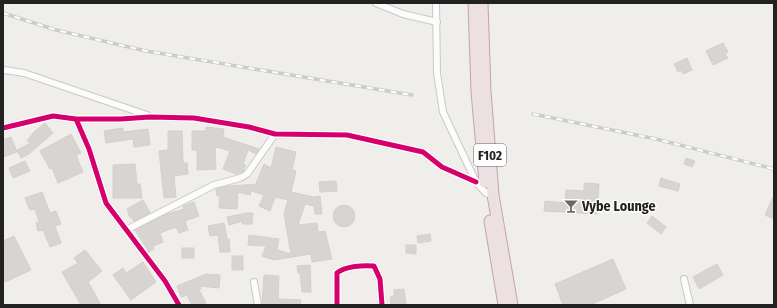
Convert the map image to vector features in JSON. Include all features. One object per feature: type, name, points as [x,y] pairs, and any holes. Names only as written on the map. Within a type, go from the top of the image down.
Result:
[{"type":"highway","name":"F102","points":[[474,3],[477,92],[504,305]]},
{"type":"highway","name":"F102","points":[[482,3],[490,194],[512,305]]},
{"type":"street","points":[[376,3],[403,14],[437,22]]},
{"type":"street","points":[[436,3],[437,73],[443,112],[476,182]]},
{"type":"street","points":[[4,70],[24,73],[150,116]]},
{"type":"street","points":[[3,128],[53,116],[76,119],[121,119],[150,116],[194,118],[249,127],[274,134],[347,135],[423,152],[442,167],[476,182],[490,194]]},
{"type":"street","points":[[76,119],[89,150],[106,203],[165,281],[179,305]]},
{"type":"street","points":[[126,230],[214,185],[240,178],[247,174],[274,134]]},
{"type":"street","points":[[337,305],[337,273],[341,270],[374,266],[378,271],[382,305]]},
{"type":"street","points":[[684,279],[690,305]]},
{"type":"street","points":[[254,282],[258,305]]},
{"type":"building","points":[[723,43],[728,52],[725,54],[728,58],[713,65],[706,51]]},
{"type":"building","points":[[687,58],[692,70],[683,74],[681,70],[678,72],[674,64]]},
{"type":"building","points":[[45,123],[53,133],[29,154],[21,158],[17,150],[31,143],[27,141],[34,132]]},
{"type":"building","points":[[206,127],[224,129],[223,137],[259,149],[256,154],[248,150],[243,164],[246,165],[243,171],[236,174],[223,169],[230,151],[217,147],[215,149],[216,169],[197,170],[197,150],[192,150],[192,131],[206,131]]},
{"type":"building","points":[[123,128],[123,132],[148,129],[150,145],[134,147],[133,139],[106,143],[104,131]]},
{"type":"building","points":[[168,131],[182,131],[183,163],[187,163],[188,174],[174,176],[176,197],[164,198],[159,151],[168,150]]},
{"type":"building","points":[[71,134],[81,153],[76,155],[83,172],[58,183],[52,168],[50,169],[40,151]]},
{"type":"building","points":[[11,137],[17,152],[3,157],[3,140]]},
{"type":"building","points":[[276,147],[296,152],[292,170],[296,171],[291,192],[313,197],[320,196],[322,214],[315,214],[314,206],[305,204],[298,225],[317,223],[318,232],[325,231],[332,259],[312,262],[311,254],[274,260],[262,256],[266,246],[248,245],[249,235],[279,239],[277,250],[291,254],[284,214],[288,200],[275,197],[270,211],[259,206],[264,195],[251,191],[250,195],[238,192],[237,209],[219,208],[220,196],[217,196],[216,189],[228,186],[258,184],[256,183],[264,164],[271,168]]},
{"type":"building","points":[[686,158],[695,161],[692,167],[684,164]]},
{"type":"building","points":[[25,161],[30,171],[13,178],[9,168]]},
{"type":"building","points":[[135,164],[137,184],[140,184],[142,198],[113,198],[113,165]]},
{"type":"building","points":[[661,178],[680,184],[678,191],[659,186]]},
{"type":"building","points":[[336,181],[337,191],[320,192],[319,182]]},
{"type":"building","points":[[584,183],[599,184],[597,214],[544,211],[545,201],[565,203],[566,190],[584,191]]},
{"type":"building","points":[[42,192],[50,213],[56,211],[61,224],[55,226],[61,243],[50,247],[43,230],[38,231],[36,223],[39,222],[35,209],[30,210],[25,198]]},
{"type":"building","points":[[774,195],[774,219],[765,215]]},
{"type":"building","points":[[143,200],[150,213],[134,221],[131,217],[130,218],[127,209]]},
{"type":"building","points":[[194,202],[199,216],[185,221],[188,230],[179,233],[176,227],[160,233],[163,242],[153,246],[154,249],[149,252],[135,230],[167,214],[184,209],[183,206]]},
{"type":"building","points":[[344,205],[352,208],[355,216],[352,224],[344,227],[336,224],[333,216],[336,208]]},
{"type":"building","points":[[253,213],[252,224],[242,224],[243,221],[229,225],[227,217]]},
{"type":"building","points":[[652,216],[666,227],[661,234],[647,223]]},
{"type":"building","points":[[224,223],[227,239],[229,239],[230,252],[220,252],[218,235],[210,236],[208,226]]},
{"type":"building","points":[[430,234],[431,241],[418,243],[417,236]]},
{"type":"building","points":[[14,236],[31,270],[5,282],[3,278],[3,241]]},
{"type":"building","points":[[406,245],[416,245],[416,254],[406,253]]},
{"type":"building","points":[[182,248],[194,248],[194,258],[182,258]]},
{"type":"building","points":[[85,250],[102,271],[88,282],[100,303],[96,305],[81,305],[62,272],[78,263],[74,258]]},
{"type":"building","points":[[232,256],[243,256],[243,270],[232,270]]},
{"type":"building","points":[[613,259],[626,289],[590,305],[563,305],[555,284]]},
{"type":"building","points":[[143,262],[156,282],[131,300],[113,275],[123,268],[126,273]]},
{"type":"building","points":[[717,264],[723,275],[699,289],[693,277]]},
{"type":"building","points":[[310,265],[311,292],[302,292],[300,273],[298,273],[297,266]]},
{"type":"building","points":[[206,274],[220,275],[219,288],[200,286],[201,289],[199,290],[206,303],[201,305],[192,305],[187,295],[181,297],[177,286]]},
{"type":"building","points":[[264,275],[279,276],[278,299],[301,300],[300,305],[262,305]]},
{"type":"building","points":[[404,289],[406,305],[391,304],[390,297],[394,296],[394,290]]},
{"type":"railway","points":[[3,13],[56,30],[146,51],[412,95]]},
{"type":"railway","points":[[533,114],[656,139],[774,169]]},
{"type":"cycle path","points":[[3,128],[53,116],[76,119],[121,119],[150,117],[194,118],[249,127],[275,134],[347,135],[423,152],[442,167],[476,182]]},
{"type":"cycle path","points":[[76,119],[89,149],[106,203],[165,281],[179,305]]},
{"type":"cycle path","points":[[337,305],[337,273],[355,266],[374,266],[380,279],[382,305]]},
{"type":"place","name":"Vybe Lounge","points":[[571,206]]}]
